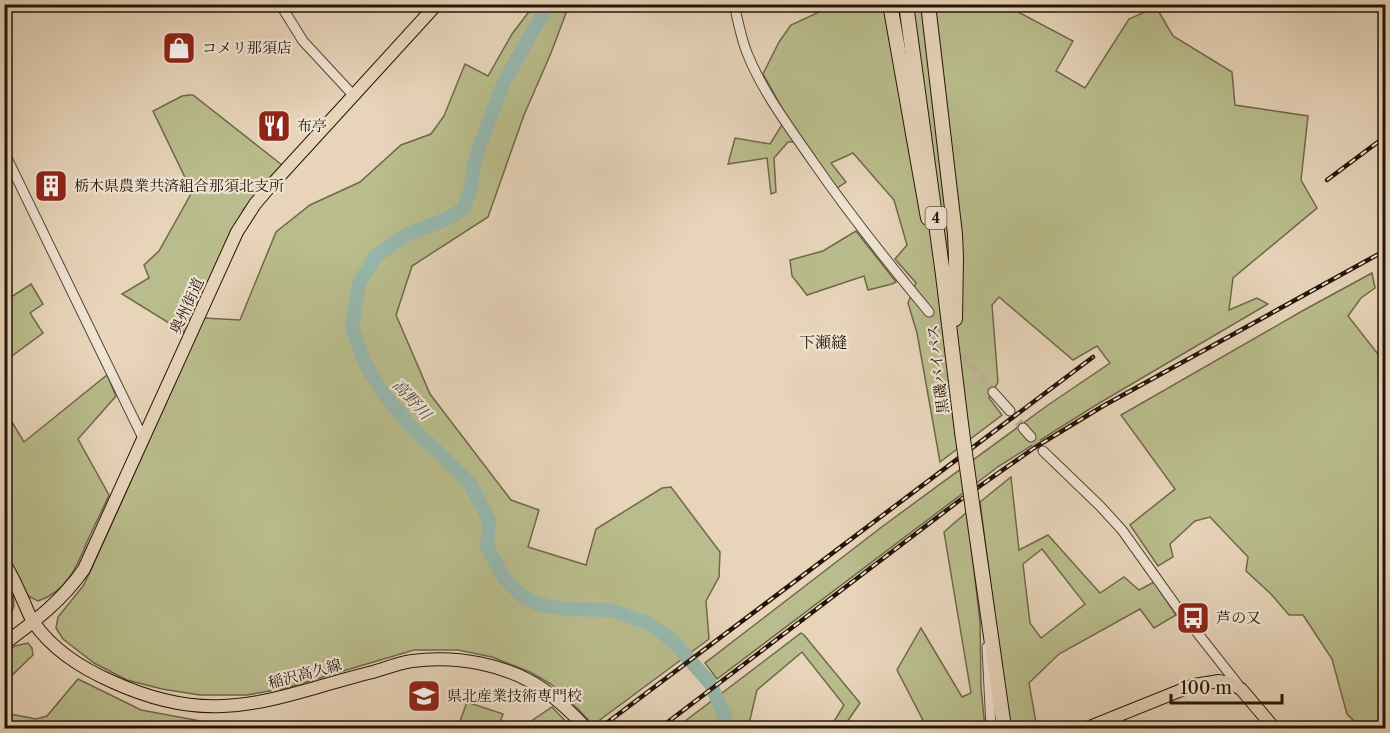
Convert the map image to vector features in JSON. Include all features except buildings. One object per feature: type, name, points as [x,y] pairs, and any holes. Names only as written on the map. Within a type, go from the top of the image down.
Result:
[{"type":"highway","name":"4","points":[[890,4],[924,201],[931,236],[943,275]]},
{"type":"highway","name":"黒磯バイパス","points":[[906,4],[962,432],[1004,729]]},
{"type":"highway","name":"4","points":[[928,4],[955,234],[954,369]]},
{"type":"main road","name":"奥州街道","points":[[4,644],[55,604],[84,569],[237,232],[246,218],[267,190],[437,4]]},
{"type":"main road","name":"稲沢高久線","points":[[4,562],[33,622],[61,652],[77,664],[125,688],[173,702],[196,706],[246,704],[411,662],[448,660],[487,665],[523,678],[557,700],[586,729]]},
{"type":"main road","points":[[1087,729],[1194,685],[1219,681],[1241,689],[1274,729]]},
{"type":"street","points":[[280,4],[303,41],[354,96]]},
{"type":"street","points":[[734,4],[747,54],[773,102],[837,196],[929,312]]},
{"type":"street","points":[[4,152],[143,438]]},
{"type":"street","points":[[993,392],[1010,411]]},
{"type":"street","points":[[1023,428],[1031,437]]},
{"type":"street","points":[[1043,451],[1122,530],[1177,607],[1241,689]]},
{"type":"street","points":[[988,613],[988,693],[991,729]]},
{"type":"green space","points":[[534,5],[569,5],[524,115],[488,217],[412,266],[396,315],[430,394],[511,500],[539,510],[528,547],[586,565],[596,529],[662,488],[671,487],[720,552],[719,577],[706,601],[709,639],[593,725],[551,684],[530,672],[492,657],[458,650],[414,650],[286,688],[247,695],[200,695],[162,689],[127,680],[94,663],[63,639],[56,628],[58,617],[83,586],[91,570],[204,318],[240,320],[276,232],[310,205],[360,182],[401,145],[431,134],[444,116],[465,64],[488,76],[512,34]]},
{"type":"green space","points":[[834,5],[1005,5],[1073,41],[1056,71],[1085,88],[1129,19],[1156,7],[1173,36],[1232,72],[1235,105],[1308,116],[1301,180],[1317,208],[1233,278],[1229,310],[1257,298],[1268,304],[1096,405],[999,466],[717,679],[705,663],[883,526],[1048,405],[1110,363],[1097,346],[1073,360],[999,297],[992,305],[998,382],[989,398],[1002,415],[940,462],[917,333],[908,303],[916,283],[895,259],[907,245],[894,200],[853,153],[831,163],[846,182],[837,188],[804,142],[788,142],[774,158],[776,192],[771,194],[767,158],[728,164],[735,138],[770,144],[787,117],[763,74],[779,42],[791,25]]},
{"type":"green space","points":[[193,95],[282,165],[244,209],[185,333],[122,294],[149,278],[144,265],[159,251],[192,192],[153,111],[182,96]]},
{"type":"green space","points":[[856,231],[896,282],[868,290],[864,276],[807,295],[792,276],[790,260],[823,251]]},
{"type":"green space","points":[[1372,273],[1375,288],[1361,298],[1348,316],[1385,363],[1385,728],[1360,726],[1342,728],[1353,720],[1347,714],[1332,659],[1303,615],[1289,615],[1271,594],[1246,571],[1248,557],[1210,517],[1195,521],[1170,544],[1173,557],[1158,566],[1130,525],[1175,489],[1121,415]]},
{"type":"green space","points":[[31,284],[43,304],[30,313],[43,333],[5,361],[5,301]]},
{"type":"green space","points":[[107,375],[116,396],[78,439],[109,495],[79,560],[69,577],[56,592],[38,601],[28,596],[12,571],[14,606],[7,625],[4,621],[4,409],[24,442]]},
{"type":"green space","points":[[1011,477],[1019,550],[1048,535],[1100,593],[1124,577],[1139,590],[1154,582],[1176,615],[1154,628],[1140,609],[1059,654],[1029,683],[1037,728],[1009,728],[980,502]],"holes":[[[1042,549],[1085,604],[1041,638],[1030,623],[1023,564]]]},
{"type":"green space","points":[[967,512],[980,621],[981,688],[985,728],[953,728],[949,722],[937,728],[927,728],[897,670],[921,628],[962,697],[971,693],[944,532]]},
{"type":"green space","points":[[801,633],[860,703],[843,728],[830,728],[844,705],[802,652],[757,690],[748,728],[676,728]]},
{"type":"green space","points":[[28,643],[33,655],[8,679],[5,675],[5,654],[15,646]]},
{"type":"green space","points":[[78,679],[141,710],[201,721],[199,728],[5,728],[5,713],[36,719],[47,716]]},
{"type":"green space","points":[[467,702],[503,714],[498,728],[482,728],[460,721]]},
{"type":"green space","points":[[552,707],[572,728],[521,728]]},
{"type":"waterway","name":"高野川","points":[[548,4],[504,82],[479,147],[473,168],[471,188],[464,208],[451,217],[406,235],[376,256],[359,283],[352,327],[363,359],[382,392],[410,425],[470,483],[489,520],[487,547],[504,578],[522,596],[538,604],[562,609],[611,610],[648,623],[671,639],[710,683],[725,717],[726,728]]},
{"type":"tunnel","points":[[929,312],[993,392]]},
{"type":"tunnel","points":[[1010,411],[1023,428]]},
{"type":"tunnel","points":[[1031,437],[1043,451]]},
{"type":"railway","points":[[1327,180],[1386,136]]},
{"type":"railway","points":[[660,728],[960,500],[1034,448],[1103,406],[1386,250]]},
{"type":"railway","points":[[600,728],[1093,357]]},
{"type":"place","name":"コメリ那須店","points":[[179,48]]},
{"type":"place","name":"布亭","points":[[274,126]]},
{"type":"place","name":"栃木県農業共済組合那須北支所","points":[[51,186]]},
{"type":"place","name":"芦の又","points":[[1193,618]]},
{"type":"place","name":"県北産業技術専門校","points":[[424,696]]},
{"type":"district","name":"下瀬縫","points":[[823,342]]}]
